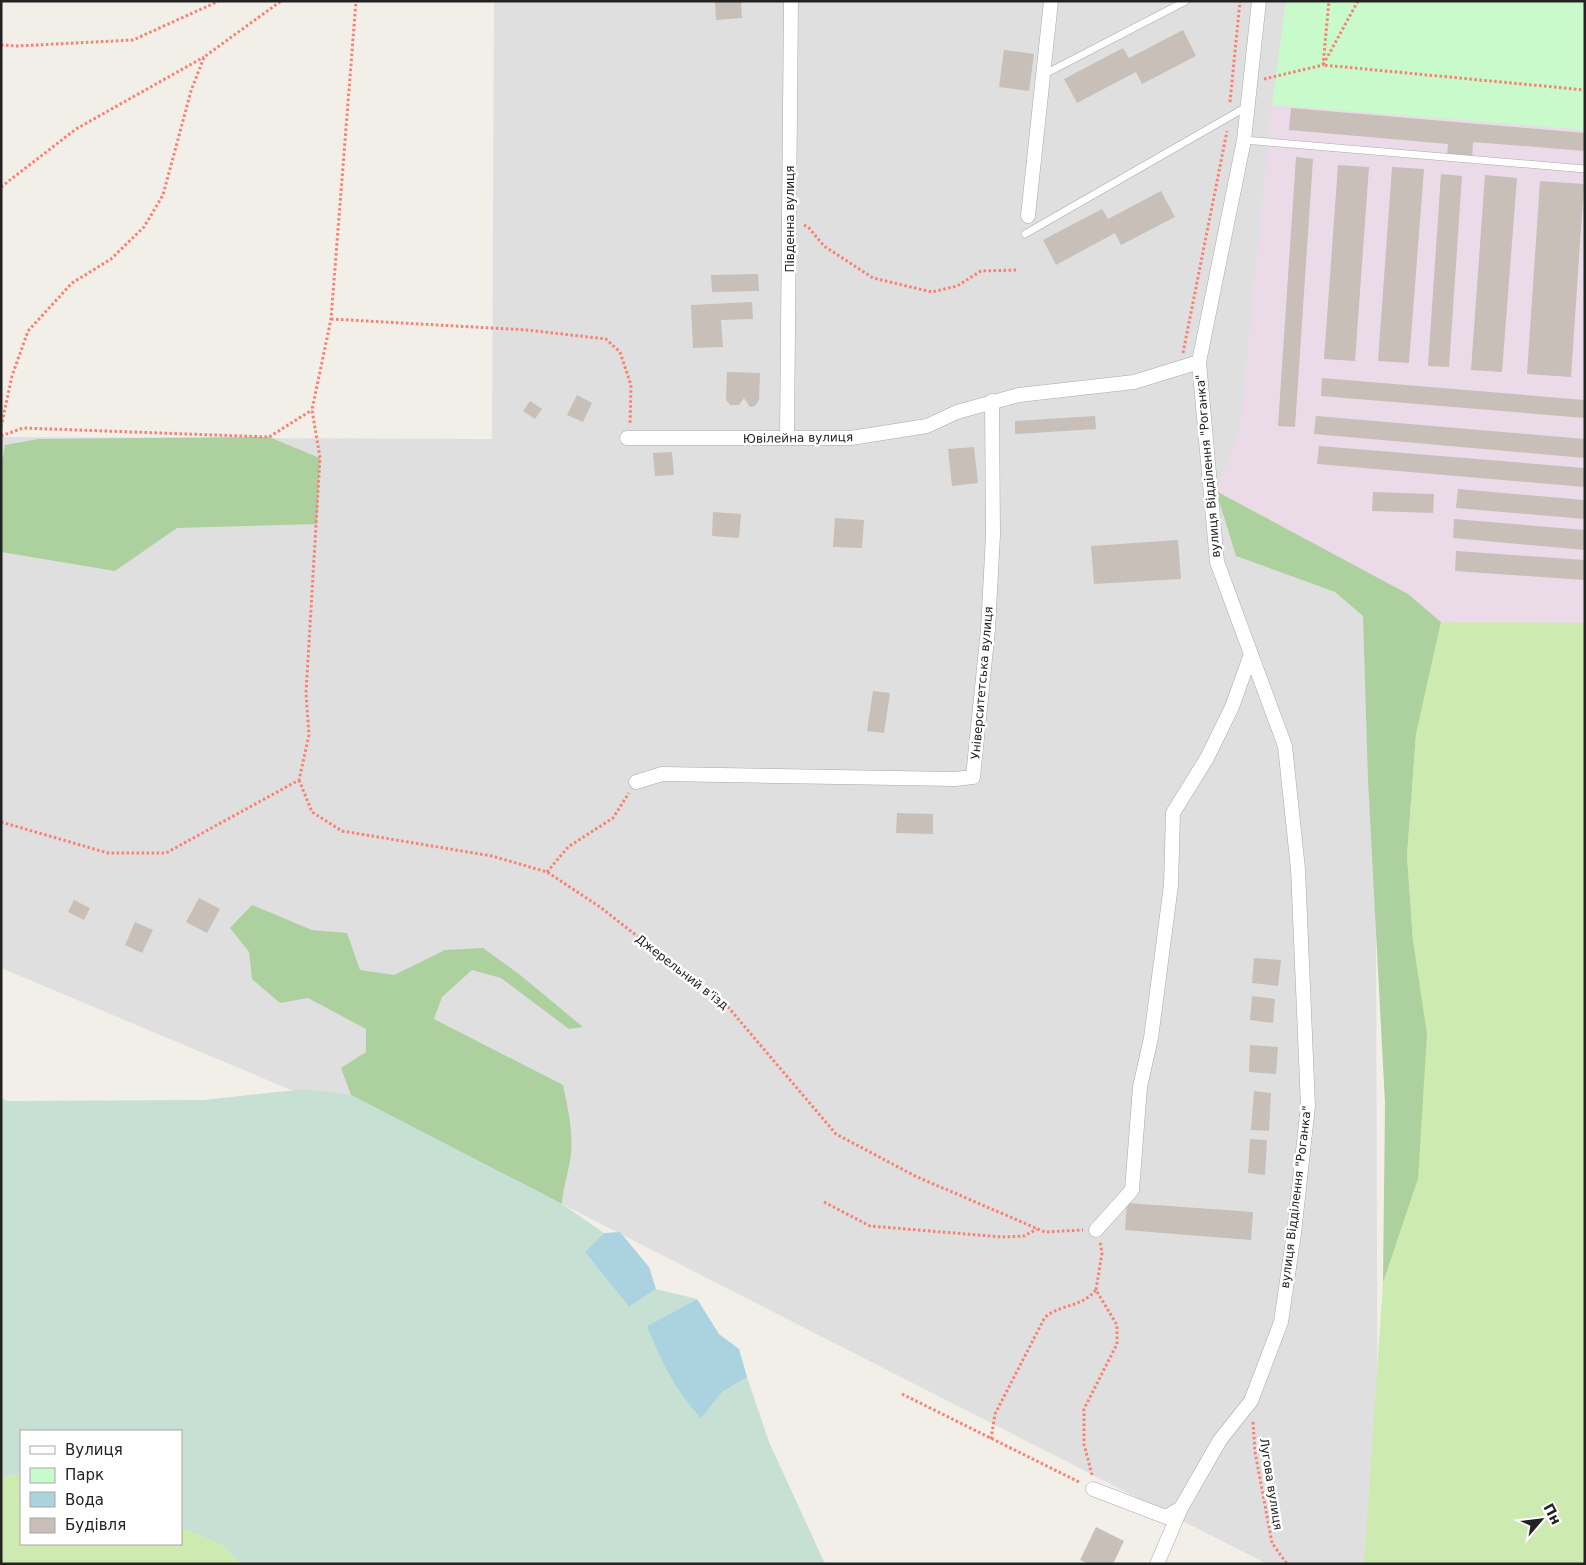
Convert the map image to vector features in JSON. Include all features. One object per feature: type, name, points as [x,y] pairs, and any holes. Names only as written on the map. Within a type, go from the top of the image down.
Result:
[{"type":"street","name":"Південна вулиця","points":[[787,436],[791,1]]},
{"type":"street","points":[[1028,216],[1051,1]]},
{"type":"street","name":"вулиця Відділення \"Роганка\"","points":[[1157,1564],[1181,1508],[1220,1440],[1251,1401],[1281,1322],[1294,1233],[1308,1106],[1298,869],[1285,746],[1217,562],[1199,362],[1244,140],[1259,1]]},
{"type":"street","name":"Ювілейна вулиця","points":[[627,438],[752,438],[787,436],[851,438],[927,426],[957,412],[992,401],[1020,395],[1134,382],[1199,362]]},
{"type":"street","name":"Університетська вулиця","points":[[636,782],[662,774],[955,779],[973,777],[988,629],[993,535],[992,401]]},
{"type":"street","points":[[1096,1230],[1132,1190],[1140,1087],[1151,1038],[1171,885],[1172,813],[1207,758],[1232,707],[1251,654]]},
{"type":"street","points":[[1092,1489],[1166,1517],[1181,1508]]},
{"type":"lane","points":[[1042,76],[1186,1]]},
{"type":"lane","points":[[1024,234],[1248,106]]},
{"type":"lane","points":[[1244,140],[1585,169]]},
{"type":"path","points":[[1,44],[17,46],[133,40],[219,1]]},
{"type":"path","points":[[1,187],[76,129],[204,57],[280,1]]},
{"type":"path","points":[[1,822],[108,852],[166,853],[299,780],[309,735],[306,693],[320,458],[312,410],[331,318],[356,1]]},
{"type":"path","points":[[1229,110],[1240,1]]},
{"type":"path","points":[[1323,64],[1329,1]]},
{"type":"path","points":[[1323,64],[1358,1]]},
{"type":"path","points":[[1,427],[12,376],[28,331],[72,283],[111,259],[144,227],[163,195],[192,91],[204,57]]},
{"type":"path","points":[[1250,82],[1323,64],[1585,90]]},
{"type":"path","points":[[1179,368],[1227,130]]},
{"type":"path","points":[[790,219],[809,228],[824,246],[873,278],[932,292],[957,286],[981,272],[1018,270]]},
{"type":"path","points":[[331,318],[528,330],[606,339],[620,352],[632,385],[632,416],[627,438]]},
{"type":"path","points":[[1,436],[23,428],[269,437],[312,410]]},
{"type":"path","name":"Джерельний в’їзд","points":[[299,780],[312,812],[342,831],[492,856],[547,872],[600,907],[728,1007],[836,1134],[915,1176],[1045,1232],[1096,1230]]},
{"type":"path","points":[[547,872],[568,847],[613,818],[636,782]]},
{"type":"path","points":[[824,1202],[870,1226],[1002,1237],[1024,1236],[1038,1229]]},
{"type":"path","points":[[991,1439],[995,1414],[1045,1317],[1057,1309],[1087,1301],[1096,1290],[1102,1253],[1096,1230]]},
{"type":"path","points":[[902,1394],[1092,1489],[1092,1474],[1084,1444],[1084,1409],[1117,1344],[1117,1325],[1096,1290]]},
{"type":"path","name":"Лугова вулиця","points":[[1251,1401],[1255,1452],[1272,1543],[1287,1564]]},
{"type":"shaded area","points":[[494,1],[1585,1],[1585,614],[1375,610],[1378,1564],[1267,1564],[562,1204],[1,968],[1,437],[492,439]]},
{"type":"shaded area","points":[[1272,105],[1585,130],[1585,623],[1441,622],[1408,594],[1216,491],[1240,430]]},
{"type":"green space","points":[[1286,1],[1585,1],[1585,130],[1272,105]]},
{"type":"green space","points":[[269,437],[320,458],[317,524],[177,528],[115,571],[1,552],[1,466],[5,445],[38,439]]},
{"type":"green space","points":[[1216,491],[1408,594],[1441,622],[1416,734],[1407,856],[1413,941],[1427,1034],[1418,1179],[1383,1283],[1385,1103],[1368,780],[1363,616],[1335,592],[1236,556]]},
{"type":"green space","points":[[1441,622],[1585,623],[1585,1564],[1364,1564],[1383,1283],[1418,1179],[1413,941],[1407,856],[1416,734]]},
{"type":"green space","points":[[252,905],[312,930],[347,933],[360,970],[394,975],[445,950],[483,948],[519,974],[583,1027],[569,1029],[501,978],[472,970],[442,997],[434,1019],[563,1085],[570,1119],[571,1145],[562,1204],[351,1095],[341,1068],[366,1052],[366,1029],[308,998],[280,1003],[252,979],[249,952],[230,928]]},
{"type":"green space","points":[[306,1089],[351,1095],[562,1204],[604,1233],[585,1252],[629,1307],[656,1289],[697,1299],[647,1326],[722,1392],[747,1377],[769,1442],[825,1564],[241,1564],[220,1544],[182,1528],[182,1430],[20,1430],[20,1474],[1,1477],[1,1099],[8,1101],[203,1100]]},
{"type":"green space","points":[[20,1474],[20,1545],[182,1545],[182,1528],[220,1544],[241,1564],[1,1564],[1,1477]]},
{"type":"water","points":[[620,1232],[649,1267],[656,1289],[629,1307],[585,1252],[604,1233]]},
{"type":"water","points":[[697,1299],[719,1334],[739,1349],[747,1377],[722,1392],[701,1418],[676,1386],[657,1351],[647,1326]]},
{"type":"building","points":[[715,1],[741,1],[742,18],[716,20]]},
{"type":"building","points":[[1183,30],[1196,56],[1142,84],[1136,72],[1077,103],[1064,79],[1123,48],[1129,58]]},
{"type":"building","points":[[1004,50],[1034,54],[1029,91],[999,87]]},
{"type":"building","points":[[1291,108],[1585,133],[1585,151],[1473,142],[1472,159],[1447,157],[1448,144],[1289,130]]},
{"type":"building","points":[[1296,157],[1313,159],[1295,427],[1278,426]]},
{"type":"building","points":[[1338,165],[1369,167],[1355,361],[1324,359]]},
{"type":"building","points":[[1392,167],[1424,169],[1409,363],[1378,361]]},
{"type":"building","points":[[1441,174],[1462,176],[1449,367],[1428,366]]},
{"type":"building","points":[[1485,175],[1517,178],[1502,372],[1471,370]]},
{"type":"building","points":[[1540,181],[1584,184],[1571,377],[1527,374]]},
{"type":"building","points":[[1161,191],[1175,217],[1121,245],[1115,233],[1056,265],[1043,240],[1102,209],[1108,219]]},
{"type":"building","points":[[758,274],[759,291],[712,292],[711,275]]},
{"type":"building","points":[[752,302],[753,319],[721,320],[723,347],[693,348],[691,305]]},
{"type":"building","points":[[727,372],[760,373],[759,400],[755,406],[750,407],[744,398],[739,405],[730,405],[726,400]]},
{"type":"building","points":[[1322,378],[1585,400],[1585,418],[1321,396]]},
{"type":"building","points":[[577,395],[592,403],[583,422],[567,415]]},
{"type":"building","points":[[530,401],[542,409],[535,419],[523,411]]},
{"type":"building","points":[[1095,416],[1096,429],[1015,434],[1015,421]]},
{"type":"building","points":[[1316,416],[1585,439],[1585,458],[1314,434]]},
{"type":"building","points":[[1319,446],[1585,468],[1585,487],[1317,464]]},
{"type":"building","points":[[974,447],[978,483],[952,486],[948,449]]},
{"type":"building","points":[[672,452],[674,475],[655,476],[653,453]]},
{"type":"building","points":[[1458,489],[1585,500],[1585,519],[1456,508]]},
{"type":"building","points":[[1373,492],[1434,494],[1433,513],[1372,511]]},
{"type":"building","points":[[713,512],[741,514],[739,538],[712,536]]},
{"type":"building","points":[[835,518],[864,520],[862,548],[833,547]]},
{"type":"building","points":[[1454,519],[1585,530],[1585,550],[1453,538]]},
{"type":"building","points":[[1178,540],[1181,579],[1094,584],[1091,546]]},
{"type":"building","points":[[1456,551],[1585,560],[1585,580],[1455,571]]},
{"type":"building","points":[[873,691],[890,693],[884,733],[867,731]]},
{"type":"building","points":[[897,813],[933,814],[933,834],[896,833]]},
{"type":"building","points":[[199,898],[220,909],[207,933],[186,922]]},
{"type":"building","points":[[74,900],[90,908],[84,920],[68,912]]},
{"type":"building","points":[[135,922],[153,930],[142,953],[125,945]]},
{"type":"building","points":[[1254,958],[1281,960],[1278,986],[1252,983]]},
{"type":"building","points":[[1252,996],[1275,999],[1273,1023],[1250,1020]]},
{"type":"building","points":[[1250,1045],[1278,1047],[1276,1074],[1249,1072]]},
{"type":"building","points":[[1254,1091],[1271,1093],[1269,1131],[1251,1130]]},
{"type":"building","points":[[1250,1139],[1267,1140],[1265,1175],[1248,1173]]},
{"type":"building","points":[[1127,1203],[1253,1212],[1251,1240],[1125,1230]]},
{"type":"building","points":[[1096,1527],[1124,1541],[1113,1564],[1088,1564],[1080,1560]]}]
